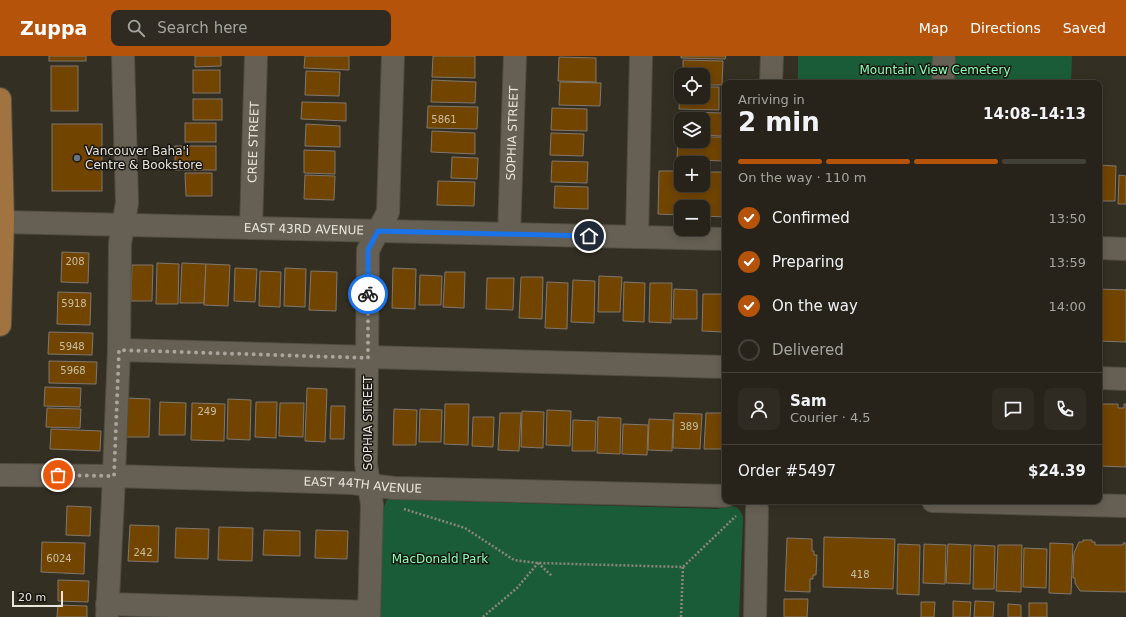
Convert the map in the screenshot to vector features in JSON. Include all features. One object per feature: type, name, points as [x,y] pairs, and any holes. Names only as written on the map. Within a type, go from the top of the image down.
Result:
[{"type":"main road","points":[[0,99],[3,222],[0,324]]},
{"type":"street","points":[[123,56],[127,203],[120,244],[119,350],[107,610],[369,615]]},
{"type":"street","name":"CREE STREET","points":[[251,228],[256,56]]},
{"type":"street","name":"SOPHIA STREET","points":[[369,615],[372,506],[366,464],[368,250],[388,212],[393,56]]},
{"type":"street","name":"SOPHIA STREET","points":[[510,234],[515,56]]},
{"type":"street","points":[[637,237],[642,56]]},
{"type":"street","points":[[771,80],[772,56]]},
{"type":"street","points":[[943,80],[944,56]]},
{"type":"street","name":"EAST 43RD AVENUE","points":[[3,222],[722,239]]},
{"type":"street","points":[[1102,248],[1126,249]]},
{"type":"street","points":[[119,350],[722,367]]},
{"type":"street","points":[[1102,378],[1126,379]]},
{"type":"street","name":"EAST 44TH AVENUE","points":[[0,475],[114,476],[352,483],[394,488],[722,496]]},
{"type":"street","points":[[1048,504],[1126,506]]},
{"type":"street","points":[[752,507],[756,617]]},
{"type":"path","points":[[401,508],[465,528],[514,560],[538,563],[683,567],[752,507]]},
{"type":"path","points":[[538,563],[552,576]]},
{"type":"path","points":[[483,617],[517,588],[538,563]]},
{"type":"path","points":[[681,617],[683,567]]},
{"type":"green space","name":"Mountain View Cemetery","points":[[798,56],[1072,56],[1071,80],[798,80]]},
{"type":"green space","name":"MacDonald Park","points":[[394,497],[417,500],[717,509],[729,506],[736,507],[739,509],[743,517],[739,617],[379,617],[383,509],[387,500]]},
{"type":"building","points":[[49,56],[86,56],[86,61],[49,61]]},
{"type":"building","points":[[195,56],[221,56],[221,66],[195,67]]},
{"type":"building","points":[[305,56],[349,56],[349,70],[304,68]]},
{"type":"building","points":[[433,56],[475,56],[475,78],[432,77]]},
{"type":"building","points":[[681,56],[726,56],[725,59],[681,58]]},
{"type":"building","points":[[559,57],[596,58],[596,82],[558,81]]},
{"type":"building","points":[[683,60],[723,61],[722,85],[710,85],[710,68],[683,68]]},
{"type":"building","points":[[51,66],[78,66],[78,111],[51,111]]},
{"type":"building","points":[[193,70],[220,70],[220,93],[193,93]]},
{"type":"building","points":[[306,71],[340,72],[339,96],[305,95]]},
{"type":"building","points":[[432,80],[476,82],[475,103],[431,102]]},
{"type":"building","points":[[560,82],[601,83],[600,106],[559,105]]},
{"type":"building","points":[[710,87],[719,87],[719,110],[679,109],[679,104],[710,104]]},
{"type":"building","points":[[193,99],[222,99],[222,120],[193,120]]},
{"type":"building","points":[[302,102],[346,103],[346,121],[301,119]]},
{"type":"building","points":[[428,106],[478,107],[477,129],[427,128]]},
{"type":"building","points":[[552,108],[587,109],[587,131],[551,130]]},
{"type":"building","points":[[710,113],[722,113],[722,136],[710,135]]},
{"type":"building","points":[[185,123],[216,123],[216,142],[185,142]]},
{"type":"building","name":"Vancouver Baha'i Centre & Bookstore","points":[[52,124],[102,124],[102,191],[52,191]]},
{"type":"building","points":[[306,124],[340,126],[340,147],[305,146]]},
{"type":"building","points":[[432,131],[475,133],[475,154],[431,152]]},
{"type":"building","points":[[551,133],[584,134],[583,156],[550,155]]},
{"type":"building","points":[[710,137],[722,137],[722,161],[710,160],[710,156],[677,156],[677,148],[710,148]]},
{"type":"building","points":[[175,146],[216,146],[216,170],[175,170]]},
{"type":"building","points":[[304,150],[335,151],[335,174],[304,173]]},
{"type":"building","points":[[452,157],[478,158],[477,179],[451,178]]},
{"type":"building","points":[[552,161],[588,162],[587,183],[551,182]]},
{"type":"building","points":[[1102,165],[1116,166],[1115,201],[1102,201]]},
{"type":"building","points":[[659,171],[674,171],[674,192],[710,192],[710,172],[722,172],[722,217],[710,216],[710,200],[674,200],[674,215],[658,214]]},
{"type":"building","points":[[185,173],[212,173],[212,196],[186,196]]},
{"type":"building","points":[[305,175],[335,176],[334,200],[304,199]]},
{"type":"building","points":[[1119,175],[1126,176],[1126,204],[1118,204]]},
{"type":"building","points":[[438,181],[475,182],[474,206],[437,205]]},
{"type":"building","points":[[555,186],[588,187],[588,209],[554,208]]},
{"type":"building","points":[[62,252],[89,253],[88,283],[61,282]]},
{"type":"building","points":[[157,263],[179,264],[178,304],[156,304]]},
{"type":"building","points":[[182,263],[206,264],[204,303],[180,303]]},
{"type":"building","points":[[206,264],[230,265],[228,306],[204,305]]},
{"type":"building","points":[[132,265],[153,265],[152,301],[131,301]]},
{"type":"building","points":[[235,268],[257,269],[255,302],[234,301]]},
{"type":"building","points":[[285,268],[306,269],[305,307],[284,306]]},
{"type":"building","points":[[393,268],[416,269],[415,309],[392,308]]},
{"type":"building","points":[[260,271],[281,272],[280,307],[259,306]]},
{"type":"building","points":[[311,271],[337,272],[336,311],[309,310]]},
{"type":"building","points":[[445,272],[465,272],[464,308],[443,307]]},
{"type":"building","points":[[420,275],[442,276],[441,305],[419,305]]},
{"type":"building","points":[[599,276],[622,277],[620,312],[598,312]]},
{"type":"building","points":[[521,277],[543,277],[542,319],[519,318]]},
{"type":"building","points":[[487,278],[514,278],[513,310],[486,309]]},
{"type":"building","points":[[573,280],[595,281],[594,323],[571,322]]},
{"type":"building","points":[[547,282],[568,283],[567,329],[545,328]]},
{"type":"building","points":[[624,282],[645,283],[644,322],[623,321]]},
{"type":"building","points":[[650,283],[672,283],[671,323],[649,322]]},
{"type":"building","points":[[674,289],[697,290],[697,319],[673,319]]},
{"type":"building","points":[[1102,289],[1126,290],[1126,342],[1102,341]]},
{"type":"building","points":[[58,292],[91,293],[90,325],[57,324]]},
{"type":"building","points":[[703,294],[722,294],[722,332],[702,331]]},
{"type":"building","points":[[49,332],[93,333],[92,355],[48,354]]},
{"type":"building","points":[[49,361],[97,362],[96,384],[49,383]]},
{"type":"building","points":[[45,387],[81,388],[80,407],[44,406]]},
{"type":"building","points":[[307,388],[327,389],[325,442],[305,441]]},
{"type":"building","points":[[127,398],[150,399],[149,437],[126,437]]},
{"type":"building","points":[[228,399],[251,400],[250,440],[227,439]]},
{"type":"building","points":[[160,402],[186,403],[185,435],[159,435]]},
{"type":"building","points":[[256,402],[277,402],[276,438],[255,437]]},
{"type":"building","points":[[192,403],[225,404],[224,441],[191,440]]},
{"type":"building","points":[[280,403],[304,403],[303,437],[279,436]]},
{"type":"building","points":[[445,404],[469,404],[468,445],[444,444]]},
{"type":"building","points":[[1102,404],[1118,404],[1118,408],[1124,408],[1124,404],[1126,404],[1126,467],[1102,466]]},
{"type":"building","points":[[331,406],[345,406],[344,439],[330,439]]},
{"type":"building","points":[[47,408],[81,409],[80,428],[46,427]]},
{"type":"building","points":[[394,409],[417,410],[416,445],[393,445]]},
{"type":"building","points":[[420,409],[442,410],[441,442],[419,442]]},
{"type":"building","points":[[547,410],[571,411],[570,446],[546,445]]},
{"type":"building","points":[[522,411],[544,412],[543,448],[521,447]]},
{"type":"building","points":[[500,413],[521,413],[519,451],[498,450]]},
{"type":"building","points":[[674,413],[702,414],[700,449],[673,448]]},
{"type":"building","points":[[706,413],[722,413],[722,449],[704,449]]},
{"type":"building","points":[[473,417],[494,417],[493,447],[472,446]]},
{"type":"building","points":[[598,417],[621,418],[620,454],[597,453]]},
{"type":"building","points":[[649,419],[673,420],[672,451],[648,450]]},
{"type":"building","points":[[573,420],[596,421],[595,451],[572,451]]},
{"type":"building","points":[[623,424],[648,425],[647,455],[622,454]]},
{"type":"building","points":[[51,429],[101,431],[100,451],[50,449]]},
{"type":"building","points":[[67,506],[91,507],[90,536],[66,535]]},
{"type":"building","points":[[130,525],[159,526],[158,562],[128,561]]},
{"type":"building","points":[[219,527],[253,528],[252,561],[218,560]]},
{"type":"building","points":[[176,528],[209,529],[208,559],[175,558]]},
{"type":"building","points":[[264,530],[300,531],[300,556],[263,555]]},
{"type":"building","points":[[316,530],[348,531],[347,559],[315,558]]},
{"type":"building","points":[[824,537],[895,539],[893,589],[823,587]]},
{"type":"building","points":[[787,538],[812,539],[812,551],[814,551],[814,555],[817,555],[816,575],[813,575],[813,579],[810,579],[810,592],[785,591]]},
{"type":"building","points":[[1083,540],[1092,540],[1092,542],[1095,542],[1095,545],[1123,545],[1123,543],[1126,543],[1126,592],[1080,591],[1075,583],[1075,578],[1073,578],[1074,553],[1079,542],[1083,542]]},
{"type":"building","points":[[42,542],[85,543],[84,574],[41,572]]},
{"type":"building","points":[[1050,543],[1073,544],[1071,594],[1049,593]]},
{"type":"building","points":[[898,544],[920,545],[919,595],[897,594]]},
{"type":"building","points":[[924,544],[946,545],[945,584],[923,583]]},
{"type":"building","points":[[948,544],[971,545],[970,584],[946,583]]},
{"type":"building","points":[[974,545],[995,546],[994,589],[973,589]]},
{"type":"building","points":[[998,545],[1022,545],[1021,592],[996,591]]},
{"type":"building","points":[[1024,548],[1047,549],[1046,588],[1023,587]]},
{"type":"building","points":[[58,580],[89,581],[88,602],[58,601]]},
{"type":"building","points":[[784,599],[808,599],[807,617],[784,617]]},
{"type":"building","points":[[953,601],[971,602],[970,617],[953,617]]},
{"type":"building","points":[[975,601],[994,602],[993,617],[974,617]]},
{"type":"building","points":[[921,602],[935,602],[934,617],[921,617]]},
{"type":"building","points":[[1029,603],[1047,603],[1047,617],[1029,617]]},
{"type":"building","points":[[1008,604],[1021,605],[1021,617],[1008,617]]},
{"type":"building","points":[[58,605],[87,606],[87,617],[57,617]]},
{"type":"way so far","points":[[58,475],[114,476],[119,350],[368,358],[368,294]]},
{"type":"place","name":"Vancouver Baha'i Centre & Bookstore","points":[[77,158]]},
{"type":"route","points":[[368,294],[368,250],[378,231],[589,236]]}]
